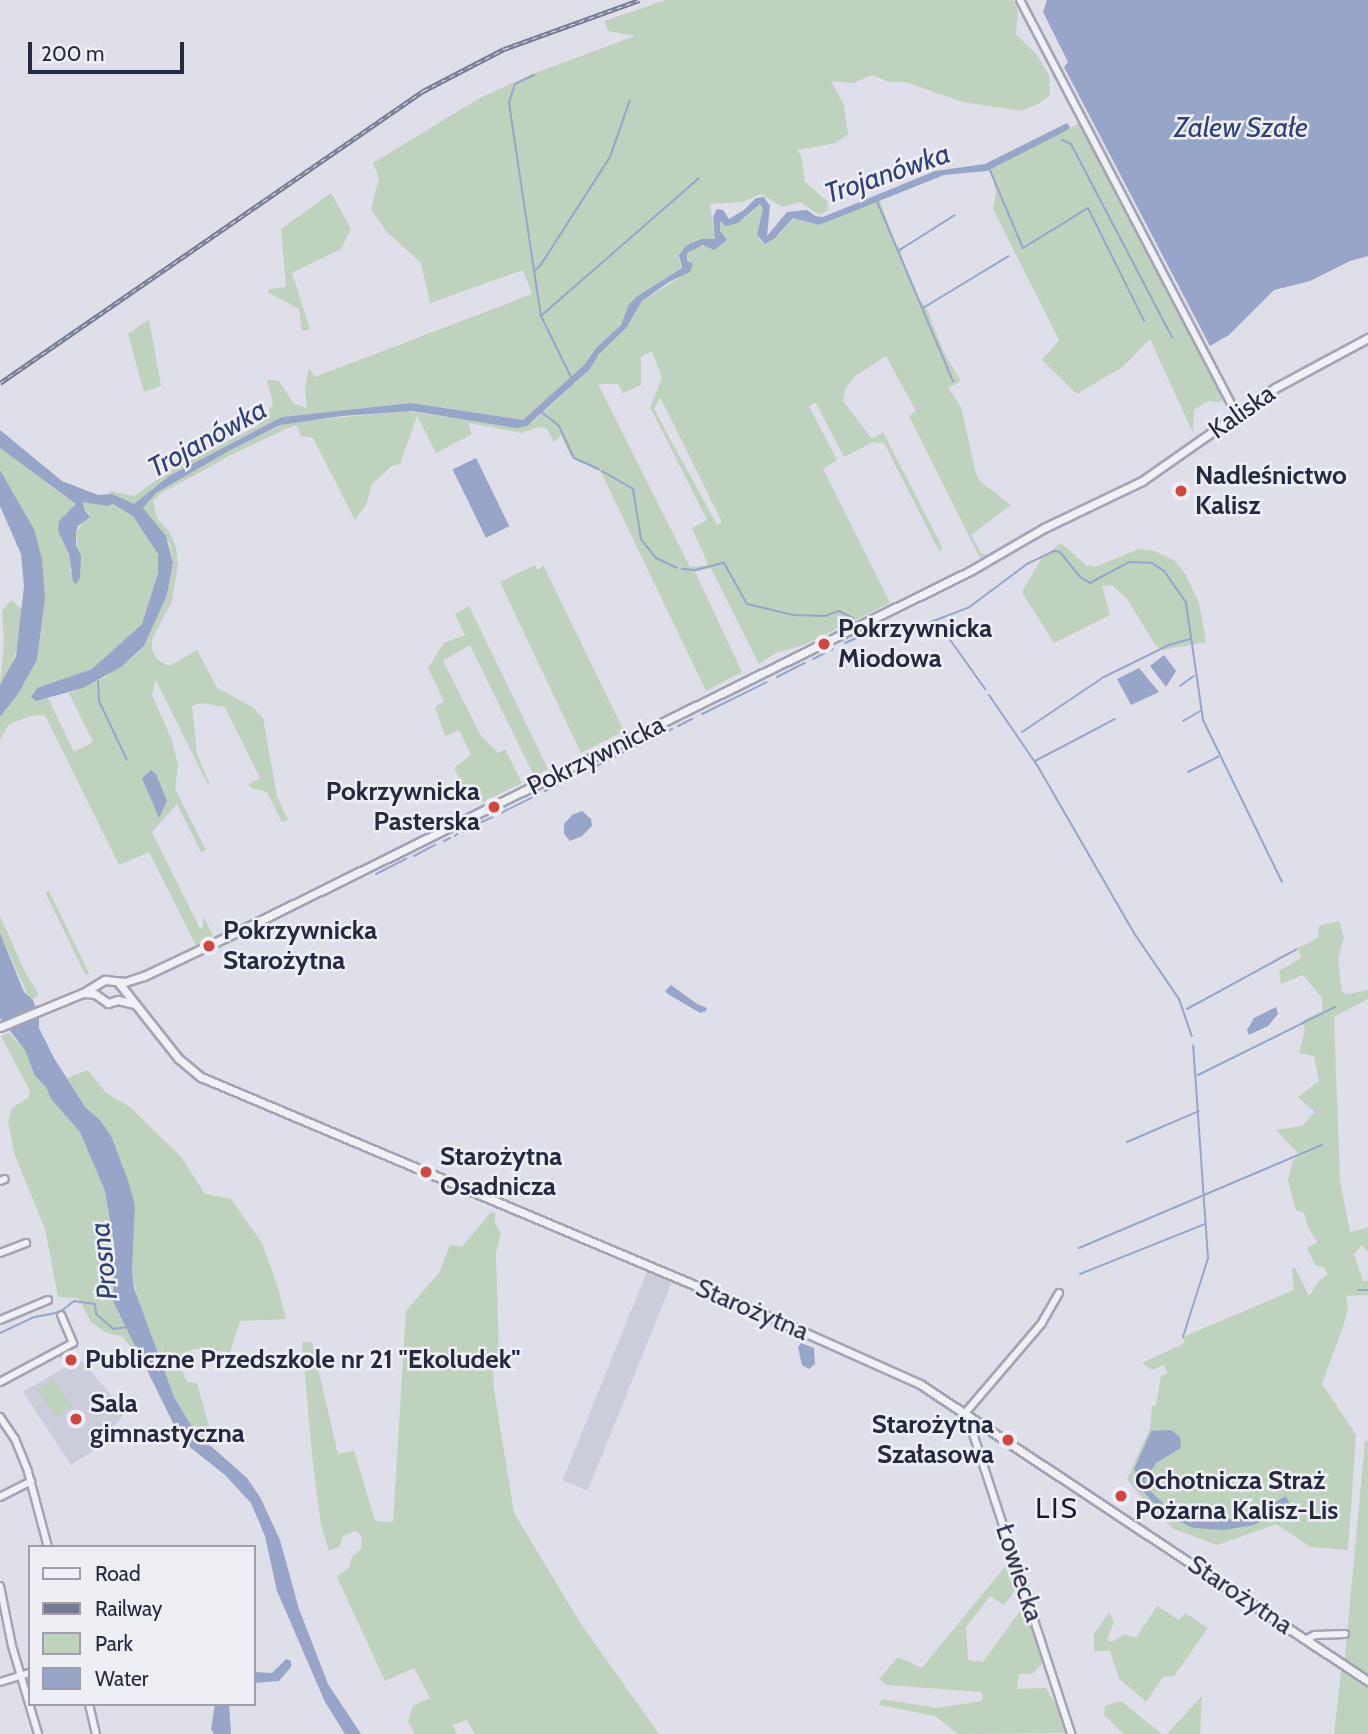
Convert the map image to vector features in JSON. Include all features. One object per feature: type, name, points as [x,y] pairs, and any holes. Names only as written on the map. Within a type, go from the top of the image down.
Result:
[{"type":"street","points":[[1020,0],[1237,415]]},
{"type":"street","name":"Kaliska","points":[[1044,528],[1142,481],[1301,373],[1368,338]]},
{"type":"street","name":"Pokrzywnicka","points":[[120,986],[970,572],[1044,528]]},
{"type":"street","points":[[136,1004],[132,994],[141,978]]},
{"type":"street","points":[[0,1027],[83,993],[108,979],[120,986],[118,1000]]},
{"type":"street","points":[[99,997],[100,985]]},
{"type":"street","name":"Starożytna","points":[[120,986],[178,1058],[201,1077],[890,1370],[966,1412],[1368,1681]]},
{"type":"street","points":[[83,993],[99,997],[108,1003],[118,1000],[136,1004]]},
{"type":"street","points":[[0,1253],[26,1242]]},
{"type":"street","points":[[966,1412],[1042,1323],[1059,1293]]},
{"type":"street","points":[[0,1321],[48,1300]]},
{"type":"street","points":[[0,1382],[73,1343],[61,1315]]},
{"type":"street","name":"Łowiecka","points":[[966,1412],[1071,1734]]},
{"type":"street","points":[[0,1417],[15,1439],[31,1481],[47,1545]]},
{"type":"street","points":[[0,1497],[31,1481]]},
{"type":"street","points":[[0,1586],[28,1702]]},
{"type":"street","points":[[1306,1640],[1317,1634],[1345,1634]]},
{"type":"street","points":[[0,1682],[28,1674]]},
{"type":"street","points":[[29,1706],[38,1734]]},
{"type":"street","points":[[89,1706],[96,1734]]},
{"type":"shaded area","points":[[648,1269],[673,1279],[588,1491],[563,1480]]},
{"type":"shaded area","points":[[73,1351],[126,1412],[109,1432],[113,1438],[71,1465],[23,1392],[65,1367],[59,1357]]},
{"type":"green space","points":[[666,0],[1013,0],[1018,11],[1016,34],[1037,55],[1049,75],[1050,95],[1040,103],[1021,111],[963,102],[905,82],[889,82],[872,75],[853,83],[831,81],[844,105],[848,134],[836,143],[797,150],[801,156],[805,182],[827,201],[828,210],[820,215],[800,202],[782,207],[761,194],[742,202],[710,204],[715,239],[701,239],[679,260],[682,268],[636,297],[626,310],[621,325],[597,347],[584,365],[523,420],[411,403],[282,417],[169,476],[134,504],[108,494],[110,491],[134,496],[168,472],[257,426],[273,404],[267,380],[279,381],[294,404],[307,408],[305,388],[309,369],[315,377],[532,294],[523,270],[430,303],[421,263],[386,231],[371,209],[379,178],[373,163],[478,99],[530,75],[635,36],[608,31],[604,21]]},
{"type":"green space","points":[[1080,123],[1224,397],[1220,402],[1208,401],[1194,410],[1193,433],[1150,339],[1124,366],[1077,394],[1042,360],[1059,340],[993,209],[996,193],[991,169]]},
{"type":"green space","points":[[331,193],[351,229],[341,249],[292,273],[310,329],[302,331],[299,309],[268,292],[269,289],[286,287],[281,229]]},
{"type":"green space","points":[[879,199],[896,245],[902,249],[901,255],[920,300],[926,307],[945,355],[961,381],[948,388],[961,407],[976,474],[981,482],[1011,505],[971,535],[981,553],[987,555],[980,558],[909,416],[916,411],[886,356],[854,377],[845,389],[843,401],[872,439],[883,432],[943,549],[939,551],[884,443],[873,442],[844,457],[816,403],[809,406],[837,460],[823,469],[890,603],[806,644],[776,653],[759,664],[711,568],[695,572],[742,672],[706,691],[601,472],[572,458],[561,436],[554,442],[547,429],[539,427],[522,433],[468,423],[472,434],[436,453],[417,416],[400,464],[392,466],[372,484],[366,505],[355,520],[313,438],[301,436],[297,426],[292,426],[231,455],[160,494],[153,501],[157,518],[170,533],[176,547],[178,564],[172,601],[152,639],[152,650],[158,660],[169,666],[197,650],[217,688],[253,707],[263,718],[277,796],[288,820],[282,822],[267,792],[250,787],[249,784],[260,778],[225,707],[202,703],[192,706],[197,754],[210,785],[207,783],[156,680],[152,695],[172,740],[178,766],[175,789],[206,850],[201,852],[177,804],[152,832],[200,929],[203,927],[203,916],[213,936],[196,945],[149,852],[119,865],[45,715],[30,716],[9,724],[0,740],[0,717],[18,694],[37,660],[45,599],[34,529],[0,470],[0,448],[76,504],[63,519],[62,535],[71,561],[70,572],[80,574],[76,532],[90,514],[84,509],[83,502],[113,504],[133,515],[158,554],[158,573],[142,624],[92,669],[41,687],[36,701],[48,698],[74,752],[93,742],[69,693],[105,677],[138,653],[144,646],[167,595],[173,563],[170,544],[143,508],[156,493],[229,451],[286,423],[405,411],[490,423],[532,423],[590,369],[599,354],[630,323],[642,301],[682,276],[691,262],[686,257],[687,253],[697,247],[724,243],[727,240],[720,231],[720,221],[744,219],[760,204],[763,208],[757,235],[762,243],[780,234],[793,218],[819,225]],"holes":[[[652,351],[662,378],[650,407],[707,520],[692,528],[708,564],[702,566],[690,567],[598,384],[618,384],[623,393],[641,385],[641,357]],[[660,397],[722,522],[717,525],[654,409]]]},
{"type":"green space","points":[[149,319],[161,386],[144,392],[128,334]]},
{"type":"green space","points":[[1061,543],[1086,565],[1095,567],[1139,549],[1154,551],[1174,560],[1186,575],[1199,603],[1206,642],[1162,650],[1156,646],[1127,599],[1112,585],[1102,586],[1110,615],[1054,643],[1022,592],[1041,559]]},
{"type":"green space","points":[[535,565],[538,571],[543,565],[624,731],[581,753],[500,582]]},
{"type":"green space","points":[[11,600],[22,609],[19,642],[10,670],[0,685],[4,643],[2,611]]},
{"type":"green space","points":[[469,606],[548,769],[534,776],[470,645],[443,661],[481,736],[498,753],[505,749],[522,783],[481,803],[470,797],[454,768],[471,755],[459,730],[445,736],[435,707],[444,701],[428,668],[444,643],[465,635],[455,614]]},
{"type":"green space","points":[[49,891],[89,974],[86,975],[45,893]]},
{"type":"green space","points":[[0,916],[24,970],[39,995],[30,1000],[0,933]]},
{"type":"green space","points":[[1339,921],[1344,937],[1338,960],[1342,992],[1348,994],[1368,990],[1368,999],[1334,1017],[1340,1180],[1350,1232],[1368,1228],[1368,1252],[1362,1245],[1354,1254],[1363,1281],[1368,1281],[1368,1295],[1346,1296],[1348,1307],[1344,1324],[1322,1384],[1356,1435],[1348,1550],[1310,1547],[1276,1524],[1217,1545],[1174,1529],[1146,1503],[1127,1479],[1150,1428],[1152,1406],[1156,1405],[1161,1376],[1168,1373],[1164,1365],[1152,1370],[1142,1363],[1185,1343],[1183,1337],[1294,1290],[1292,1269],[1295,1268],[1309,1296],[1320,1280],[1328,1275],[1324,1267],[1316,1266],[1307,1248],[1317,1242],[1304,1213],[1296,1210],[1288,1181],[1292,1162],[1299,1154],[1276,1130],[1302,1126],[1315,1112],[1298,1097],[1319,1081],[1314,1056],[1299,1053],[1305,1030],[1302,1021],[1322,1011],[1322,998],[1303,975],[1281,984],[1279,971],[1301,958],[1298,948],[1318,938],[1319,926]]},
{"type":"green space","points":[[9,1033],[25,1050],[35,1076],[46,1087],[51,1099],[80,1132],[105,1191],[115,1251],[113,1301],[141,1354],[137,1356],[123,1337],[105,1332],[91,1322],[78,1298],[58,1297],[45,1229],[14,1153],[8,1121],[12,1108],[28,1098],[30,1091],[1,1036]]},
{"type":"green space","points":[[88,1070],[106,1093],[130,1107],[181,1157],[205,1194],[231,1199],[262,1243],[278,1288],[286,1319],[240,1321],[230,1352],[195,1349],[182,1353],[181,1368],[187,1382],[197,1383],[210,1430],[207,1444],[195,1432],[174,1397],[138,1302],[132,1271],[135,1206],[100,1120],[85,1107],[67,1078]]},
{"type":"green space","points":[[491,1212],[495,1213],[495,1224],[501,1233],[496,1253],[499,1357],[493,1365],[494,1390],[514,1513],[581,1624],[659,1734],[475,1734],[467,1720],[452,1725],[457,1734],[415,1734],[408,1721],[413,1706],[430,1698],[414,1668],[385,1681],[337,1577],[349,1568],[352,1557],[361,1549],[362,1537],[356,1531],[343,1536],[339,1547],[329,1551],[321,1525],[313,1465],[302,1342],[312,1342],[338,1454],[354,1451],[375,1521],[393,1522],[406,1311],[439,1273],[450,1245],[462,1247]]},
{"type":"green space","points":[[52,1379],[72,1406],[57,1418],[37,1390]]},
{"type":"green space","points":[[1365,1441],[1368,1441],[1368,1734],[1334,1734],[1342,1663],[1345,1657]]},
{"type":"green space","points":[[1012,1558],[1019,1585],[1004,1605],[990,1596],[966,1627],[968,1660],[983,1662],[1025,1604],[1045,1661],[1032,1674],[1019,1674],[1017,1689],[1046,1688],[1061,1714],[1067,1733],[958,1734],[935,1716],[879,1705],[882,1699],[936,1708],[982,1701],[982,1692],[887,1685],[879,1679],[898,1657],[922,1668]]},
{"type":"green space","points":[[1157,1606],[1179,1620],[1185,1613],[1208,1628],[1174,1676],[1163,1677],[1146,1702],[1119,1678],[1110,1651],[1094,1651],[1094,1634],[1109,1612],[1114,1622],[1107,1640],[1112,1642],[1125,1634],[1136,1638]]},
{"type":"green space","points":[[1202,1696],[1200,1734],[1167,1734]]},
{"type":"green space","points":[[1121,1701],[1162,1734],[1124,1734],[1104,1715],[1105,1706]]},
{"type":"water","name":"Zalew Szałe","points":[[1047,0],[1368,0],[1368,256],[1350,261],[1310,281],[1274,290],[1229,335],[1210,346],[1064,67],[1068,62],[1043,12]]},
{"type":"water","points":[[1067,123],[1070,128],[1062,133],[987,171],[944,175],[819,225],[793,218],[775,238],[765,244],[757,235],[763,208],[760,204],[738,223],[726,226],[720,221],[720,231],[727,240],[714,250],[703,245],[687,253],[687,260],[693,264],[690,272],[669,282],[642,301],[627,327],[599,354],[590,369],[527,426],[516,428],[412,411],[342,416],[280,425],[229,451],[156,493],[143,508],[166,536],[173,563],[167,595],[144,646],[121,667],[83,688],[36,701],[31,697],[37,688],[92,669],[142,624],[158,573],[158,554],[133,516],[113,504],[107,506],[83,502],[90,517],[78,526],[76,532],[76,545],[81,556],[80,578],[76,584],[73,582],[69,554],[58,531],[59,521],[76,504],[0,448],[0,430],[62,481],[98,495],[112,494],[134,504],[169,476],[282,417],[411,403],[523,420],[584,365],[597,347],[621,325],[628,306],[636,297],[682,268],[679,255],[686,246],[701,239],[715,239],[713,217],[717,209],[723,210],[729,219],[744,210],[756,198],[764,197],[770,206],[767,236],[787,212],[807,210],[815,216],[823,217],[935,171],[985,164]]},
{"type":"water","points":[[476,458],[509,526],[486,538],[453,469]]},
{"type":"water","points":[[0,470],[34,529],[42,559],[45,599],[37,660],[18,694],[0,717],[0,685],[16,656],[24,586],[21,554],[0,506]]},
{"type":"water","points":[[1164,655],[1176,671],[1166,687],[1150,666]]},
{"type":"water","points":[[1139,668],[1159,692],[1131,705],[1117,679]]},
{"type":"water","points":[[151,770],[156,774],[167,801],[159,818],[142,778]]},
{"type":"water","points":[[582,811],[591,819],[592,826],[582,836],[570,841],[564,834],[564,824],[572,815]]},
{"type":"water","points":[[0,933],[24,992],[33,1000],[39,1016],[39,1028],[54,1058],[85,1107],[100,1120],[111,1136],[129,1183],[135,1206],[132,1271],[134,1288],[174,1397],[195,1432],[247,1478],[260,1497],[280,1540],[299,1609],[328,1684],[361,1734],[345,1734],[325,1702],[277,1591],[265,1536],[251,1503],[225,1475],[191,1448],[177,1431],[113,1301],[115,1251],[105,1191],[80,1132],[51,1099],[46,1087],[35,1076],[25,1050],[0,1018]]},
{"type":"water","points":[[671,985],[707,1008],[706,1011],[700,1013],[668,994],[665,991]]},
{"type":"water","points":[[1276,1007],[1278,1014],[1268,1026],[1249,1035],[1247,1030],[1254,1018]]},
{"type":"water","points":[[801,1343],[814,1348],[815,1364],[809,1369],[802,1365],[798,1347]]},
{"type":"water","points":[[1171,1430],[1180,1437],[1181,1448],[1156,1463],[1145,1480],[1148,1489],[1164,1504],[1214,1522],[1253,1515],[1286,1496],[1290,1504],[1254,1525],[1224,1530],[1193,1528],[1164,1514],[1141,1489],[1134,1469],[1151,1431]]},
{"type":"water","points":[[286,1659],[291,1661],[291,1667],[279,1681],[256,1683],[256,1672],[272,1673]]},
{"type":"water","points":[[215,1706],[229,1706],[231,1734],[214,1734],[211,1729]]},
{"type":"waterway","points":[[534,75],[515,84],[509,103],[541,316],[571,377]]},
{"type":"waterway","points":[[534,271],[540,266],[610,157],[630,100]]},
{"type":"waterway","points":[[1062,140],[1071,144],[1172,337]]},
{"type":"waterway","points":[[989,168],[1023,248],[1088,208],[1144,321]]},
{"type":"waterway","points":[[542,315],[699,178]]},
{"type":"waterway","name":"Trojanówka","points":[[876,199],[953,381]]},
{"type":"waterway","points":[[898,251],[955,215]]},
{"type":"waterway","points":[[923,308],[1009,256]]},
{"type":"waterway","points":[[540,411],[559,426],[574,458],[599,469]]},
{"type":"waterway","points":[[602,471],[633,489],[641,539],[656,558],[677,568]]},
{"type":"waterway","points":[[936,620],[968,608],[1027,564],[1054,551],[1060,552],[1080,577],[1090,583],[1129,562],[1152,563],[1164,571],[1186,603],[1203,720],[1282,882]]},
{"type":"waterway","points":[[682,569],[695,570],[724,563],[747,604],[793,615],[825,616],[839,611],[853,618]]},
{"type":"waterway","points":[[845,643],[867,633],[873,637],[891,637],[936,620],[985,689]]},
{"type":"waterway","points":[[1022,732],[1104,677],[1169,645],[1190,639]]},
{"type":"waterway","points":[[813,659],[833,649]]},
{"type":"waterway","points":[[777,677],[805,663]]},
{"type":"waterway","points":[[1180,686],[1194,676]]},
{"type":"waterway","points":[[98,681],[99,701],[127,760]]},
{"type":"waterway","points":[[702,714],[767,682]]},
{"type":"waterway","points":[[989,695],[1037,765],[1134,933],[1179,999],[1192,1036]]},
{"type":"waterway","points":[[1183,721],[1200,711]]},
{"type":"waterway","points":[[678,726],[692,719]]},
{"type":"waterway","points":[[1035,761],[1115,719]]},
{"type":"waterway","points":[[620,754],[672,729]]},
{"type":"waterway","points":[[545,791],[615,757]]},
{"type":"waterway","points":[[1188,772],[1218,757]]},
{"type":"waterway","points":[[501,813],[537,795]]},
{"type":"waterway","points":[[479,823],[493,817]]},
{"type":"waterway","points":[[463,832],[474,826]]},
{"type":"waterway","points":[[444,841],[450,838]]},
{"type":"waterway","points":[[414,856],[435,845]]},
{"type":"waterway","points":[[376,874],[406,859]]},
{"type":"waterway","points":[[1187,1009],[1297,949]]},
{"type":"waterway","points":[[1198,1075],[1335,1007]]},
{"type":"waterway","points":[[1183,1337],[1208,1258],[1193,1046]]},
{"type":"waterway","points":[[1127,1142],[1199,1111]]},
{"type":"waterway","points":[[1079,1248],[1322,1145]]},
{"type":"waterway","points":[[1080,1274],[1205,1224]]},
{"type":"waterway","points":[[1358,1290],[1368,1290]]},
{"type":"waterway","name":"Prosna","points":[[0,1333],[35,1317],[60,1312],[74,1301],[95,1304],[96,1314],[113,1329],[128,1327]]},
{"type":"railway","points":[[0,383],[423,91],[504,49],[639,0]]},
{"type":"place","name":"Nadleśnictwo Kalisz","points":[[1181,491]]},
{"type":"place","name":"Pokrzywnicka Miodowa","points":[[824,644]]},
{"type":"place","name":"Pokrzywnicka Pasterska","points":[[494,807]]},
{"type":"place","name":"Pokrzywnicka Starożytna","points":[[209,946]]},
{"type":"place","name":"Starożytna Osadnicza","points":[[426,1172]]},
{"type":"place","name":"Publiczne Przedszkole nr 21 \"Ekoludek\"","points":[[71,1360]]},
{"type":"place","name":"Sala gimnastyczna","points":[[76,1419]]},
{"type":"place","name":"Starożytna Szałasowa","points":[[1008,1440]]},
{"type":"place","name":"Ochotnicza Straż Pożarna Kalisz-Lis","points":[[1121,1496]]},
{"type":"district","name":"LIS","points":[[1057,1508]]}]
